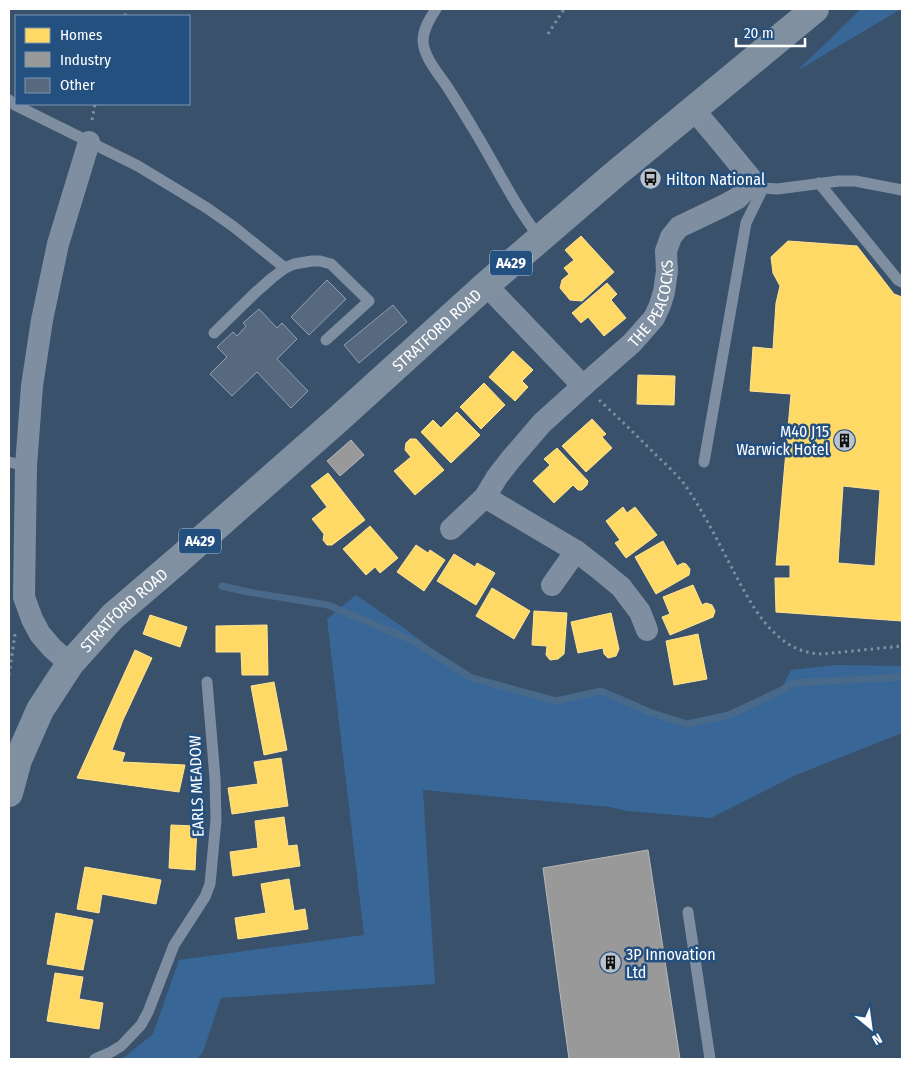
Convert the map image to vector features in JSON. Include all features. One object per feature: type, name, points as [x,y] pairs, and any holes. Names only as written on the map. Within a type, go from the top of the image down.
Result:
[{"type":"highway","name":"STRATFORD ROAD","points":[[9,793],[18,760],[40,710],[70,664],[112,616],[334,423],[540,238],[815,9]]},
{"type":"street","points":[[694,110],[758,185]]},
{"type":"street","name":"STRATFORD ROAD","points":[[70,664],[40,634],[24,598],[17,464],[58,244],[89,142]]},
{"type":"street","name":"THE PEACOCKS","points":[[451,529],[485,497],[511,459],[542,422],[632,343],[654,318],[664,292],[667,271],[666,251],[671,237],[679,227],[723,206],[758,185]]},
{"type":"street","points":[[486,285],[583,386]]},
{"type":"street","points":[[485,497],[576,551],[620,587],[640,612],[647,630]]},
{"type":"street","points":[[552,584],[576,551]]},
{"type":"lane","points":[[436,9],[428,23],[423,40],[426,52],[432,65],[476,132],[518,207],[540,238]]},
{"type":"lane","points":[[9,100],[15,105],[138,166],[207,208],[285,268]]},
{"type":"lane","points":[[704,462],[746,223],[758,185],[777,189],[840,180],[902,190]]},
{"type":"lane","points":[[819,183],[898,280],[902,282]]},
{"type":"lane","points":[[214,333],[256,292],[285,268],[294,264],[320,261],[331,264],[369,301],[326,340]]},
{"type":"lane","name":"EARLS MEADOW","points":[[96,1059],[121,1046],[141,1025],[148,1012],[174,945],[205,897],[210,884],[216,820],[215,778],[206,682]]},
{"type":"lane","points":[[688,912],[710,1059]]},
{"type":"path","points":[[548,34],[564,9]]},
{"type":"path","points":[[583,386],[620,419],[684,485],[699,508],[753,606],[768,626],[781,639],[802,651],[815,654],[902,646]]},
{"type":"shaded area","points":[[861,9],[901,9],[797,71]]},
{"type":"shaded area","points":[[356,595],[472,678],[556,701],[601,691],[619,695],[652,713],[687,724],[729,715],[780,691],[791,670],[836,665],[902,666],[902,733],[796,775],[711,818],[423,790],[435,984],[221,998],[203,1052],[197,1059],[122,1059],[153,1034],[179,960],[364,935],[327,619]]},
{"type":"building: Homes","points":[[581,236],[614,272],[582,301],[570,300],[560,288],[562,280],[569,274],[564,268],[574,260],[565,250]]},
{"type":"building: Homes","name":"M40 J15 Warwick Hotel","points":[[788,241],[857,246],[894,294],[902,297],[902,621],[776,612],[775,578],[790,578],[790,565],[776,565],[791,394],[750,391],[753,347],[773,349],[776,303],[780,286],[773,273],[771,257]],"holes":[[[843,486],[880,490],[875,566],[838,563]]]},
{"type":"building: Homes","points":[[607,283],[617,294],[611,300],[626,318],[604,336],[588,317],[581,323],[572,313]]},
{"type":"building: Homes","points":[[513,351],[533,370],[522,381],[528,387],[515,401],[489,377]]},
{"type":"building: Homes","points":[[638,375],[675,376],[674,405],[637,404]]},
{"type":"building: Homes","points":[[484,383],[505,405],[481,429],[460,407]]},
{"type":"building: Homes","points":[[457,412],[480,435],[451,463],[421,432],[433,420],[441,428]]},
{"type":"building: Homes","points":[[592,419],[606,434],[602,437],[612,448],[586,472],[562,446]]},
{"type":"building: Homes","points":[[410,439],[416,439],[444,470],[415,495],[394,471],[411,457],[405,450],[406,443]]},
{"type":"building: Homes","points":[[557,448],[588,481],[582,490],[578,490],[573,485],[554,503],[533,481],[550,465],[544,459]]},
{"type":"building: Homes","points":[[328,473],[365,520],[332,545],[327,545],[323,540],[324,534],[312,519],[327,507],[311,486]]},
{"type":"building: Homes","points":[[623,507],[627,513],[635,507],[657,535],[626,558],[615,543],[620,540],[606,521]]},
{"type":"building: Homes","points":[[370,526],[398,558],[380,573],[375,567],[366,575],[343,549]]},
{"type":"building: Homes","points":[[663,541],[677,566],[683,563],[690,569],[689,575],[656,594],[635,557]]},
{"type":"building: Homes","points":[[416,545],[428,553],[430,550],[445,560],[424,591],[397,572]]},
{"type":"building: Homes","points":[[454,554],[475,567],[477,563],[495,573],[476,605],[437,581]]},
{"type":"building: Homes","points":[[693,585],[702,605],[706,603],[712,605],[715,611],[713,617],[670,635],[662,617],[670,614],[663,597]]},
{"type":"building: Homes","points":[[492,588],[530,611],[514,639],[476,616]]},
{"type":"building: Homes","points":[[534,611],[567,613],[564,654],[558,659],[550,660],[546,655],[547,646],[532,645]]},
{"type":"building: Homes","points":[[611,613],[619,649],[616,656],[608,658],[604,654],[603,648],[578,653],[571,622]]},
{"type":"building: Homes","points":[[150,615],[187,627],[180,647],[143,634]]},
{"type":"building: Homes","points":[[267,625],[268,675],[242,675],[241,652],[216,652],[216,626]]},
{"type":"building: Homes","points":[[698,634],[707,679],[674,685],[666,641]]},
{"type":"building: Homes","points":[[135,650],[152,658],[123,720],[112,750],[125,753],[122,762],[185,765],[179,792],[77,778]]},
{"type":"building: Homes","points":[[274,682],[287,750],[264,755],[251,686]]},
{"type":"building: Homes","points":[[281,758],[288,806],[232,814],[228,788],[258,784],[254,762]]},
{"type":"building: Homes","points":[[284,817],[288,846],[297,845],[300,866],[233,876],[230,852],[258,848],[255,821]]},
{"type":"building: Homes","points":[[171,825],[197,826],[195,870],[169,868]]},
{"type":"building: Homes","points":[[85,867],[161,880],[156,904],[102,894],[99,913],[77,909]]},
{"type":"building: Homes","points":[[289,879],[294,911],[305,909],[308,929],[238,939],[235,918],[266,913],[261,884]]},
{"type":"building: Homes","points":[[56,913],[93,920],[83,970],[47,964]]},
{"type":"building: Homes","points":[[55,973],[83,977],[79,999],[103,1003],[99,1029],[47,1021]]},
{"type":"building: Industry","points":[[351,440],[364,455],[340,476],[327,461]]},
{"type":"building: Industry","name":"3P Innovation Ltd","points":[[648,850],[680,1059],[569,1059],[543,868]]},
{"type":"building: Other","points":[[327,280],[346,299],[309,335],[291,317]]},
{"type":"building: Other","points":[[393,305],[407,322],[359,363],[344,345]]},
{"type":"building: Other","points":[[259,309],[277,328],[282,323],[297,339],[277,359],[308,391],[291,408],[257,372],[232,396],[210,374],[227,357],[217,347],[233,332],[237,336],[246,326],[243,323]]},
{"type":"waterway","points":[[222,586],[328,605],[413,641],[472,678],[556,701],[601,691],[652,713],[687,724],[729,715],[794,683],[902,677]]},
{"type":"place","name":"Hilton National","points":[[650,179]]},
{"type":"place","name":"M40 J15 Warwick Hotel","points":[[845,440]]},
{"type":"place","name":"3P Innovation Ltd","points":[[610,963]]}]
